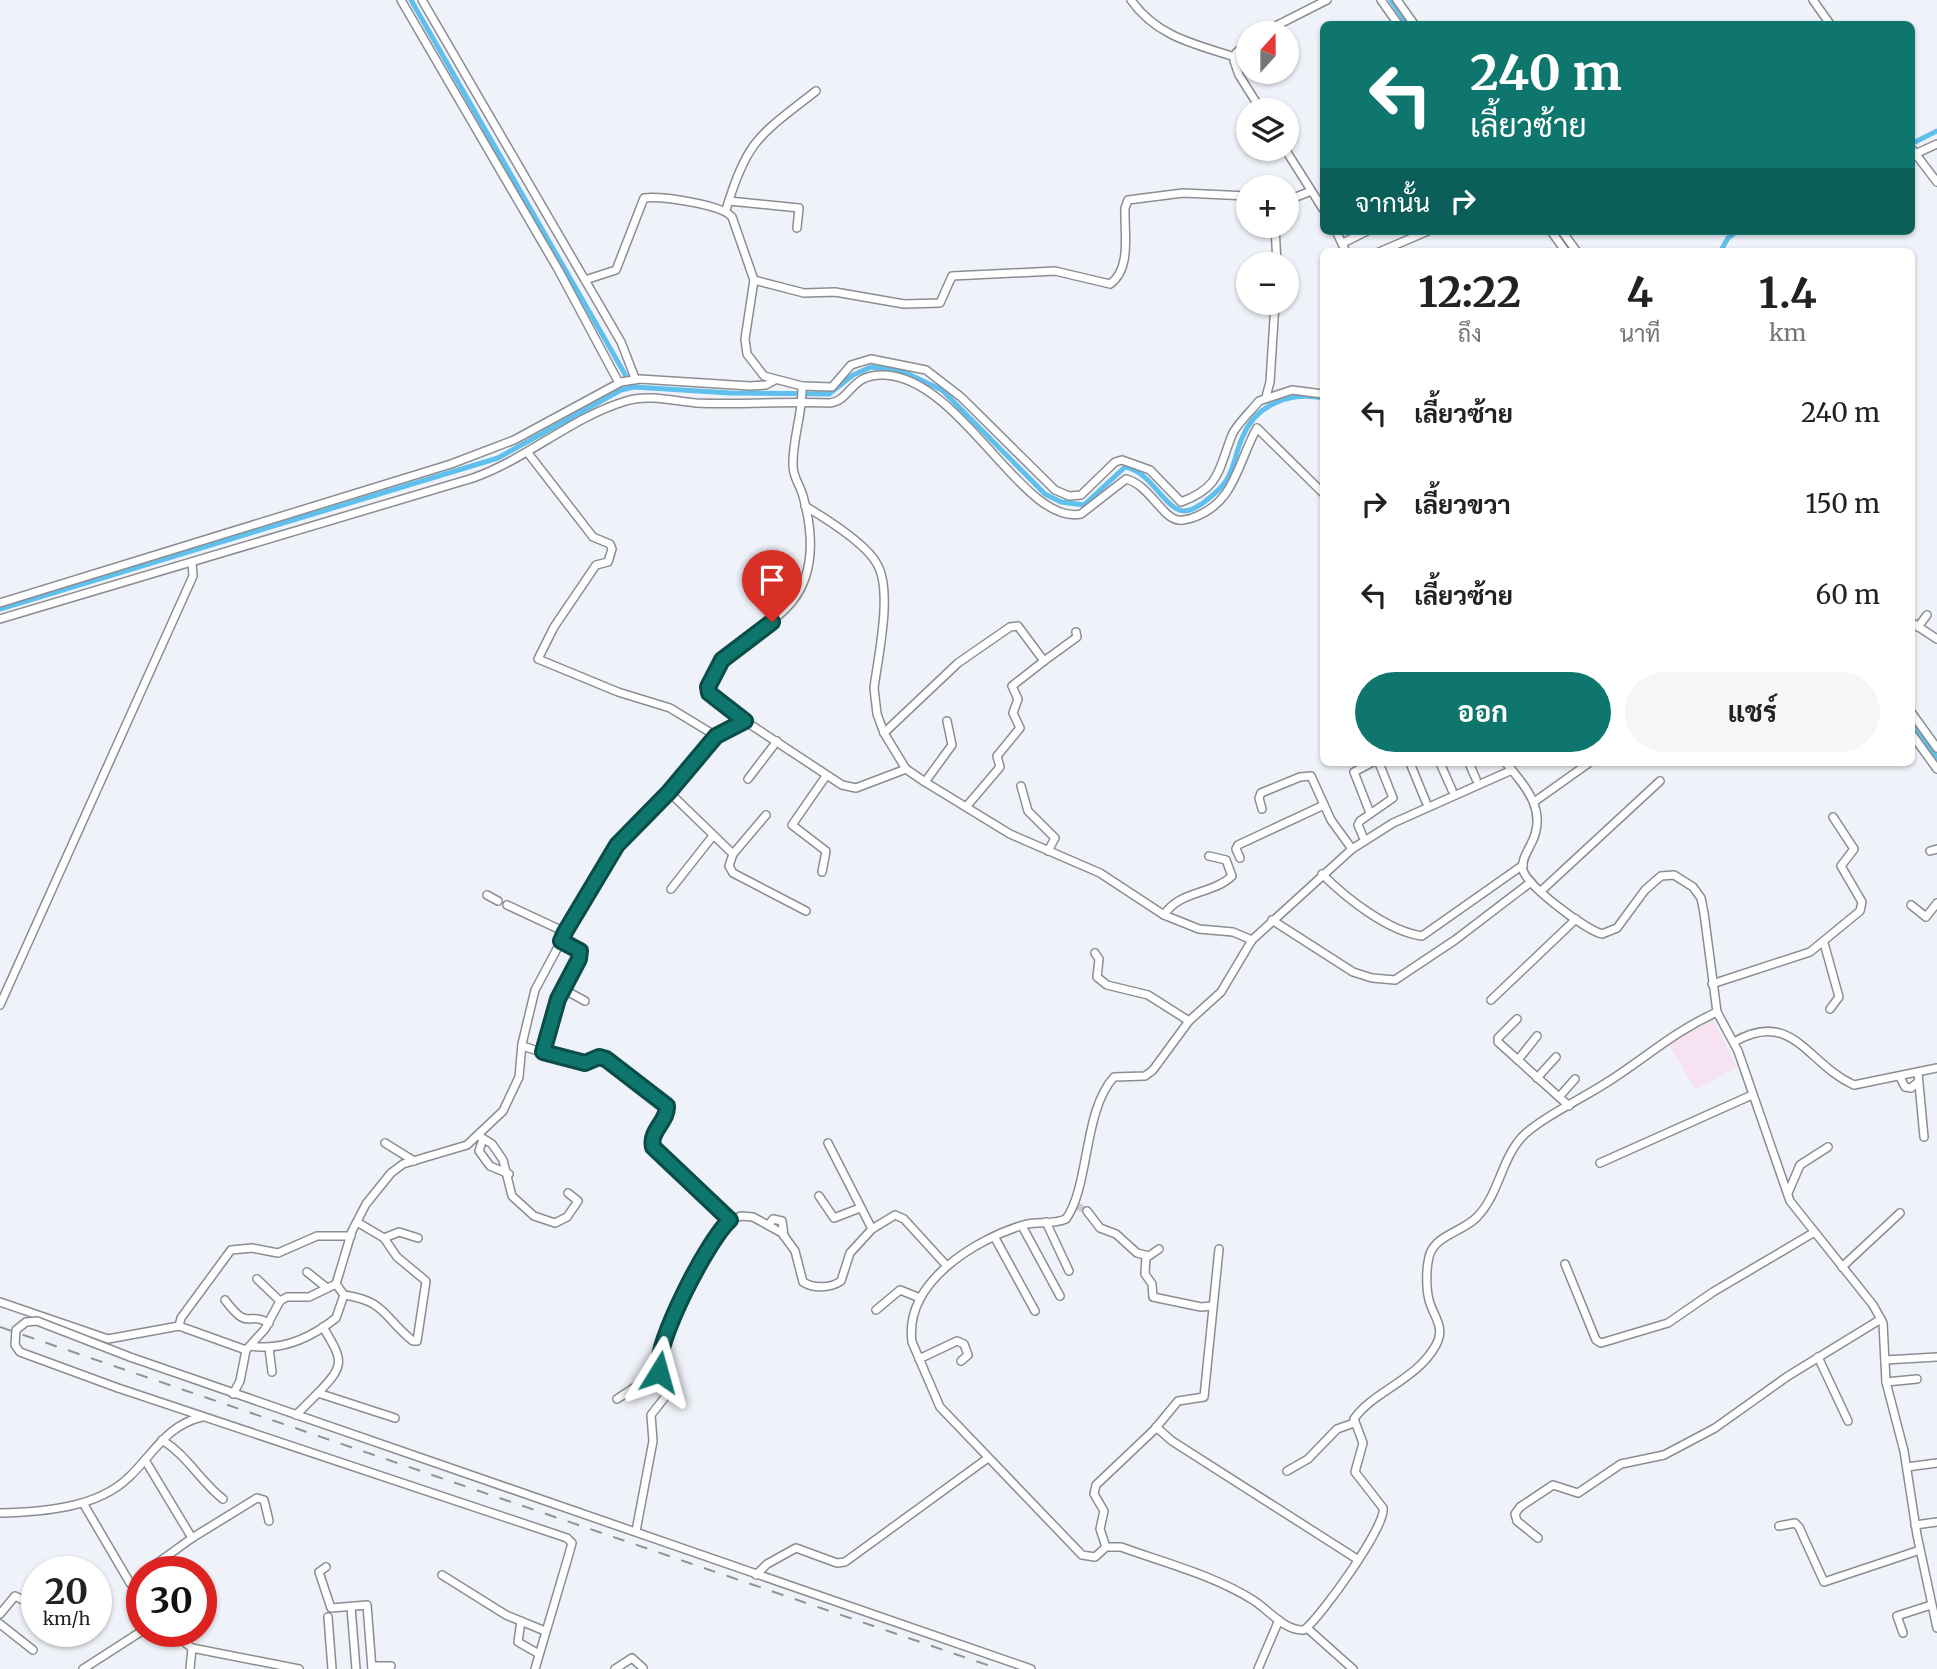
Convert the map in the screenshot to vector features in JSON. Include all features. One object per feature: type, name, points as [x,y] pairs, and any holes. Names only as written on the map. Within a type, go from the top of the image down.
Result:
[{"type":"street","points":[[401,0],[559,271],[620,382]]},
{"type":"street","points":[[422,0],[621,342],[634,379]]},
{"type":"street","points":[[1131,0],[1140,13],[1162,32],[1235,57],[1239,75],[1253,98]]},
{"type":"street","points":[[1302,0],[1311,8]]},
{"type":"street","points":[[1286,21],[1327,0]]},
{"type":"street","points":[[1381,0],[1396,21]]},
{"type":"street","points":[[1397,0],[1412,21]]},
{"type":"street","points":[[1813,0],[1828,21]]},
{"type":"street","points":[[726,210],[739,168],[759,136],[816,91]]},
{"type":"street","points":[[1915,150],[1937,144]]},
{"type":"street","points":[[1915,154],[1937,182]]},
{"type":"street","points":[[1292,161],[1320,204]]},
{"type":"street","points":[[1299,196],[1311,191]]},
{"type":"street","points":[[754,280],[804,293],[835,292],[904,304],[940,303],[952,276],[1055,271],[1110,284],[1116,278],[1123,260],[1125,208],[1128,201],[1183,193],[1236,195]]},
{"type":"street","points":[[585,280],[616,270],[644,198],[726,210],[732,216],[743,243],[754,280],[745,346],[756,369],[775,380],[802,388],[832,387],[851,365],[871,359],[926,370],[961,397],[1041,478],[1055,490],[1072,497],[1086,492],[1115,462],[1122,460],[1150,471],[1176,499],[1184,501],[1214,483],[1232,435],[1253,423]]},
{"type":"street","points":[[729,201],[799,208],[797,228]]},
{"type":"street","points":[[1338,235],[1345,248]]},
{"type":"street","points":[[1343,243],[1359,235]]},
{"type":"street","points":[[1388,248],[1418,235]]},
{"type":"street","points":[[1266,397],[1270,382],[1274,315]]},
{"type":"street","points":[[0,619],[498,469],[616,405],[637,399],[697,403],[803,400],[836,402],[854,383],[869,376],[889,375],[929,390],[968,425],[1030,493],[1056,511],[1081,514],[1126,479],[1141,488],[1177,521],[1202,514],[1230,490],[1259,401],[1293,390],[1320,394]]},
{"type":"street","points":[[0,603],[452,464],[527,434],[620,382],[634,379],[750,386],[766,385],[775,380]]},
{"type":"street","points":[[802,388],[803,400],[793,469],[805,506],[810,567],[805,583],[780,615],[722,660],[708,687],[709,693],[745,721],[842,785],[856,788],[906,769]]},
{"type":"street","points":[[1253,423],[1320,490]]},
{"type":"street","points":[[528,453],[593,537],[610,544],[612,549],[608,562],[596,565],[555,627],[538,659],[618,692],[670,708],[716,736]]},
{"type":"street","points":[[805,506],[870,554],[881,572],[883,596],[874,688],[877,715],[884,733],[906,769],[1010,834],[1100,873],[1164,915],[1199,929],[1233,932],[1252,940]]},
{"type":"street","points":[[0,1005],[193,576],[192,562]]},
{"type":"street","points":[[1927,615],[1915,624],[1937,639]]},
{"type":"street","points":[[884,733],[958,663],[1010,627],[1018,626],[1024,631],[1044,661]]},
{"type":"street","points":[[966,807],[1000,767],[997,756],[1020,728],[1013,713],[1018,699],[1012,686],[1077,637],[1076,632]]},
{"type":"street","points":[[1915,718],[1937,748]]},
{"type":"street","points":[[233,1394],[240,1381],[248,1348],[269,1323],[280,1301],[287,1297],[309,1297],[336,1284],[357,1222],[391,1173],[414,1161],[455,1150],[481,1137],[503,1111],[519,1077],[522,1046],[535,990],[609,856],[669,792],[716,736],[745,721]]},
{"type":"street","points":[[925,782],[952,745],[947,721]]},
{"type":"street","points":[[1915,739],[1937,769]]},
{"type":"street","points":[[748,779],[776,741]]},
{"type":"street","points":[[1365,766],[1354,772],[1370,813]]},
{"type":"street","points":[[1364,839],[1358,825],[1370,813],[1393,798],[1380,766]]},
{"type":"street","points":[[1411,766],[1426,802]]},
{"type":"street","points":[[1441,766],[1452,790]]},
{"type":"street","points":[[1470,766],[1476,779]]},
{"type":"street","points":[[1322,874],[1357,905],[1402,932],[1422,936],[1523,865],[1538,829],[1534,802],[1509,766]]},
{"type":"street","points":[[1534,802],[1585,766]]},
{"type":"street","points":[[1353,1669],[1307,1628],[1294,1629],[1254,1601],[1206,1577],[1121,1547],[1106,1547],[1095,1557],[1083,1555],[940,1407],[919,1359],[911,1331],[920,1298],[946,1265],[1022,1226],[1066,1219],[1075,1205],[1098,1105],[1109,1082],[1122,1075],[1148,1074],[1189,1021],[1221,992],[1252,940],[1272,920],[1364,839],[1393,822],[1512,770]]},
{"type":"street","points":[[1262,809],[1259,798],[1261,793],[1309,775],[1324,805],[1352,849]]},
{"type":"street","points":[[822,872],[826,851],[792,825],[826,776]]},
{"type":"street","points":[[1541,891],[1660,781]]},
{"type":"street","points":[[1021,786],[1028,811],[1055,838],[1048,851]]},
{"type":"street","points":[[669,792],[712,837],[733,854]]},
{"type":"street","points":[[1240,858],[1236,849],[1238,845],[1324,805]]},
{"type":"street","points":[[766,815],[733,854],[729,866],[733,873],[806,911]]},
{"type":"street","points":[[1712,984],[1793,959],[1824,943],[1862,906],[1841,866],[1854,849],[1832,817]]},
{"type":"street","points":[[671,890],[712,837]]},
{"type":"street","points":[[1164,915],[1174,902],[1232,876],[1226,860],[1209,856]]},
{"type":"street","points":[[1523,865],[1531,882],[1594,932],[1609,932],[1617,928],[1655,880],[1666,875],[1684,879],[1701,898],[1717,1012],[1734,1042],[1788,1193],[1813,1233],[1881,1319],[1886,1382],[1907,1467],[1915,1525],[1933,1595],[1931,1605],[1937,1628]]},
{"type":"street","points":[[1272,920],[1353,972],[1372,978],[1395,980],[1455,940],[1531,882]]},
{"type":"street","points":[[487,895],[498,901]]},
{"type":"street","points":[[1911,905],[1926,917],[1937,903]]},
{"type":"street","points":[[507,905],[565,932]]},
{"type":"street","points":[[1491,1000],[1576,919]]},
{"type":"street","points":[[543,1052],[563,989],[576,969],[580,951],[561,941]]},
{"type":"street","points":[[1824,943],[1839,997],[1830,1009]]},
{"type":"street","points":[[1095,953],[1098,958],[1097,977],[1102,982],[1140,991],[1189,1021]]},
{"type":"street","points":[[563,989],[585,1001]]},
{"type":"street","points":[[1307,1628],[1381,1523],[1384,1512],[1355,1472],[1363,1443],[1354,1423],[1357,1414],[1395,1388],[1436,1346],[1440,1331],[1439,1321],[1429,1300],[1427,1285],[1429,1257],[1433,1248],[1483,1210],[1521,1138],[1680,1029],[1717,1012]]},
{"type":"street","points":[[1517,1019],[1497,1040],[1569,1106]]},
{"type":"street","points":[[1734,1042],[1760,1030],[1773,1029],[1796,1040],[1854,1085],[1937,1068]]},
{"type":"street","points":[[1517,1060],[1537,1036]]},
{"type":"street","points":[[522,1046],[585,1063],[599,1057],[606,1059],[667,1106],[668,1112],[652,1138],[653,1147],[730,1220]]},
{"type":"street","points":[[1537,1078],[1556,1057]]},
{"type":"street","points":[[1918,1073],[1924,1137]]},
{"type":"street","points":[[1900,1077],[1905,1087],[1911,1088],[1918,1082]]},
{"type":"street","points":[[1559,1097],[1575,1079]]},
{"type":"street","points":[[1600,1163],[1752,1095]]},
{"type":"street","points":[[481,1137],[497,1150],[509,1174],[512,1196],[534,1216],[555,1223],[567,1217],[579,1201],[568,1193]]},
{"type":"street","points":[[481,1137],[479,1152],[484,1161],[509,1174]]},
{"type":"street","points":[[385,1143],[414,1161]]},
{"type":"street","points":[[828,1143],[872,1229]]},
{"type":"street","points":[[1788,1193],[1800,1165],[1828,1147]]},
{"type":"street","points":[[819,1196],[834,1218],[860,1208]]},
{"type":"street","points":[[1087,1211],[1100,1228],[1116,1234],[1133,1251],[1146,1256],[1159,1249]]},
{"type":"street","points":[[1842,1267],[1900,1213]]},
{"type":"street","points":[[636,1531],[653,1441],[651,1415],[669,1392],[659,1372],[660,1347],[715,1237],[730,1220],[741,1216],[753,1217],[769,1224],[785,1236],[795,1251],[803,1282],[812,1286],[830,1286],[841,1281],[850,1253],[872,1229],[890,1216],[900,1216],[946,1265]]},
{"type":"street","points":[[336,1284],[344,1294],[374,1302],[400,1331],[417,1341],[426,1281],[397,1257],[383,1237],[357,1222]]},
{"type":"street","points":[[1046,1222],[1069,1271]]},
{"type":"street","points":[[1022,1226],[1060,1296]]},
{"type":"street","points":[[383,1237],[399,1232],[418,1238]]},
{"type":"street","points":[[1565,1264],[1596,1340],[1601,1343],[1668,1323],[1713,1292],[1813,1233]]},
{"type":"street","points":[[179,1326],[181,1318],[231,1250],[252,1248],[272,1254],[317,1236],[351,1236]]},
{"type":"street","points":[[995,1238],[1035,1311]]},
{"type":"street","points":[[1106,1547],[1100,1529],[1104,1511],[1093,1490],[1183,1398],[1199,1400],[1204,1396],[1219,1250]]},
{"type":"street","points":[[1146,1256],[1145,1274],[1152,1284],[1153,1297],[1201,1307],[1212,1306]]},
{"type":"street","points":[[307,1272],[327,1288]]},
{"type":"street","points":[[257,1279],[280,1301]]},
{"type":"street","points":[[876,1310],[900,1290],[920,1298]]},
{"type":"street","points":[[0,1302],[108,1339],[179,1326],[248,1348],[269,1348],[298,1341],[337,1318],[344,1294]]},
{"type":"street","points":[[225,1300],[237,1317],[248,1321],[262,1319],[269,1323]]},
{"type":"street","points":[[1538,1538],[1517,1521],[1515,1514],[1520,1507],[1553,1485],[1578,1493],[1621,1464],[1670,1453],[1715,1428],[1818,1357],[1881,1319]]},
{"type":"street","points":[[535,1669],[572,1543],[567,1538],[202,1417],[20,1352],[15,1345],[16,1330],[26,1321],[37,1321],[233,1394],[1031,1669]]},
{"type":"street","points":[[296,1415],[339,1370],[340,1362],[323,1327]]},
{"type":"street","points":[[919,1359],[957,1341],[964,1344],[968,1355],[961,1361]]},
{"type":"street","points":[[269,1348],[272,1372]]},
{"type":"street","points":[[1818,1357],[1848,1421]]},
{"type":"street","points":[[1885,1360],[1937,1357]]},
{"type":"street","points":[[617,1399],[659,1372]]},
{"type":"street","points":[[1886,1382],[1917,1379]]},
{"type":"street","points":[[317,1392],[396,1418]]},
{"type":"street","points":[[0,1513],[83,1503],[127,1480],[162,1440],[181,1424],[202,1417]]},
{"type":"street","points":[[1287,1471],[1308,1459],[1337,1429],[1354,1423]]},
{"type":"street","points":[[1156,1427],[1172,1441],[1357,1559]]},
{"type":"street","points":[[162,1440],[180,1452],[204,1482],[223,1499]]},
{"type":"street","points":[[756,1575],[767,1564],[796,1548],[838,1563],[845,1562],[988,1458]]},
{"type":"street","points":[[145,1460],[191,1538]]},
{"type":"street","points":[[1907,1467],[1937,1464]]},
{"type":"street","points":[[167,1556],[191,1538],[259,1497],[264,1500],[269,1521]]},
{"type":"street","points":[[83,1503],[126,1576]]},
{"type":"street","points":[[1915,1525],[1937,1522]]},
{"type":"street","points":[[1779,1526],[1791,1523],[1799,1527],[1824,1581],[1920,1550]]},
{"type":"street","points":[[326,1567],[319,1572],[331,1608],[367,1605],[372,1668],[391,1665]]},
{"type":"street","points":[[442,1575],[521,1621],[545,1631]]},
{"type":"street","points":[[0,1614],[15,1596],[21,1599]]},
{"type":"street","points":[[1903,1633],[1897,1616],[1931,1605]]},
{"type":"street","points":[[351,1606],[356,1669]]},
{"type":"street","points":[[328,1616],[332,1669]]},
{"type":"street","points":[[1258,1669],[1279,1620]]},
{"type":"street","points":[[521,1621],[519,1642],[539,1654]]},
{"type":"street","points":[[0,1624],[33,1650]]},
{"type":"street","points":[[83,1669],[126,1641]]},
{"type":"street","points":[[190,1669],[192,1648],[299,1669]]},
{"type":"street","points":[[615,1669],[632,1658],[643,1668]]},
{"type":"shaded area","points":[[1713,1019],[1737,1067],[1695,1090],[1668,1042]]},
{"type":"waterway","points":[[411,0],[630,383]]},
{"type":"waterway","points":[[1391,0],[1405,21]]},
{"type":"waterway","points":[[1915,142],[1937,131]]},
{"type":"waterway","points":[[1559,235],[1568,248]]},
{"type":"waterway","points":[[1722,248],[1732,235]]},
{"type":"waterway","points":[[0,609],[498,458],[621,390],[634,387],[730,393],[829,394],[853,375],[871,367],[902,371],[942,390],[1045,494],[1061,502],[1084,505],[1125,467],[1143,475],[1170,504],[1184,511],[1192,510],[1203,503],[1224,484],[1243,436],[1257,415],[1276,402],[1299,397],[1320,398]]},
{"type":"waterway","points":[[1915,728],[1937,758]]},
{"type":"tunnel","points":[[1077,1206],[1087,1211]]},
{"type":"railway","points":[[0,1327],[999,1669]]},
{"type":"route","points":[[659,1372],[657,1365],[660,1347],[683,1297],[715,1237],[730,1220],[664,1161],[653,1147],[652,1138],[668,1112],[667,1106],[606,1059],[599,1057],[590,1062],[575,1062],[543,1052],[558,999],[579,959],[580,951],[561,941],[565,932],[617,845],[669,792],[693,760],[716,736],[745,721],[709,693],[708,687],[722,660],[772,622]]}]
